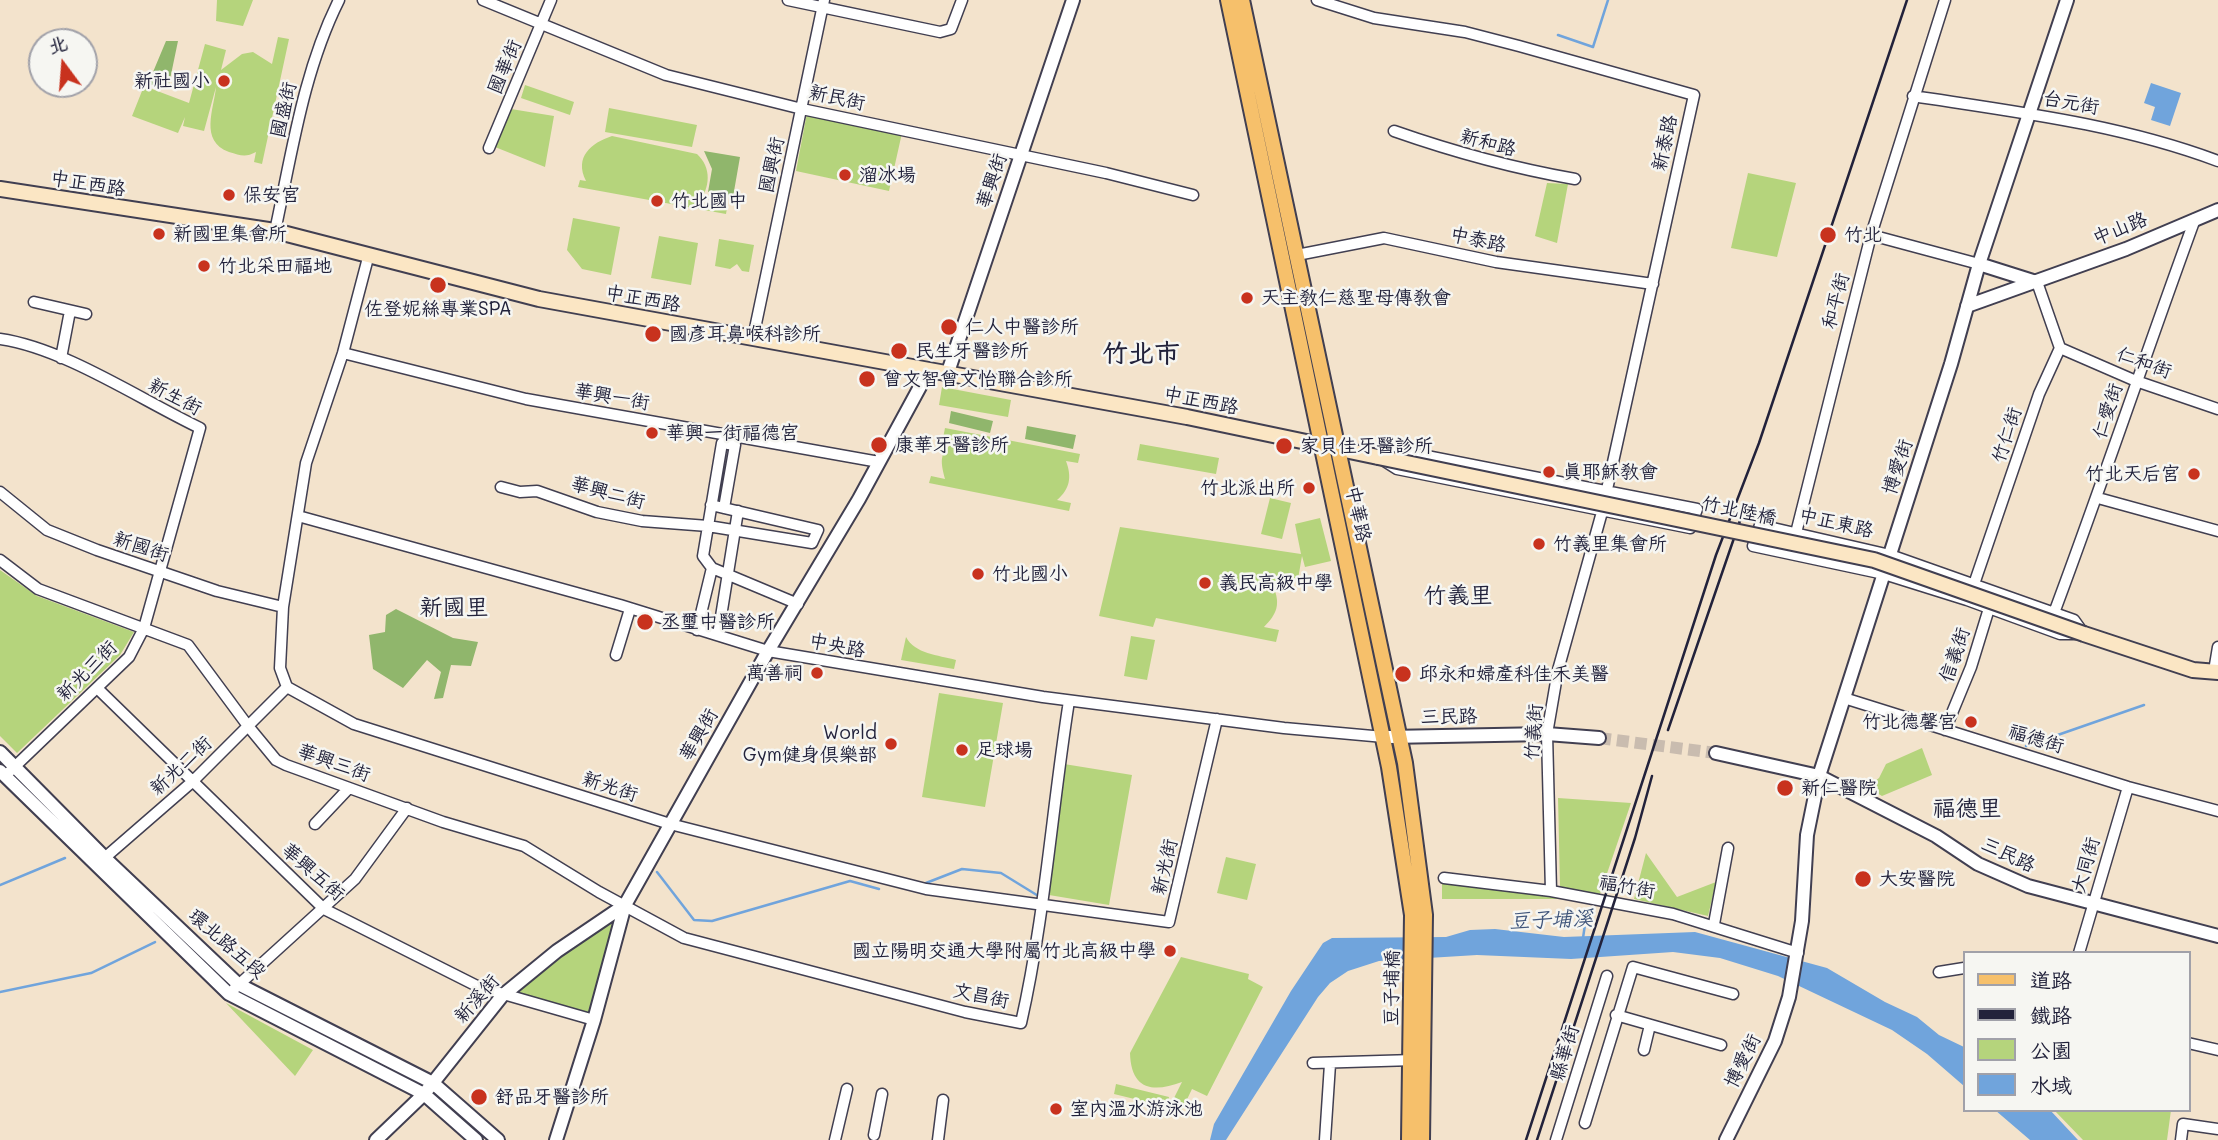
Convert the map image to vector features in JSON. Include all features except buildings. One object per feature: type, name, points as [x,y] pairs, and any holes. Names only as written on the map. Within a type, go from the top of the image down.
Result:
[{"type":"main road","name":"中華路","points":[[1228,0],[1330,445],[1392,736],[1418,915]]},
{"type":"main road","name":"中華路","points":[[1242,0],[1297,255],[1330,445]]},
{"type":"main road","name":"中正西路","points":[[0,189],[275,231],[539,299],[1330,445]]},
{"type":"main road","points":[[1330,445],[1378,457]]},
{"type":"main road","name":"竹北陸橋","points":[[1378,457],[1874,560],[2084,634]]},
{"type":"main road","name":"中正東路","points":[[2084,634],[2193,670],[2216,672]]},
{"type":"main road","name":"豆子埔橋","points":[[1416,1059],[1418,915]]},
{"type":"main road","points":[[1409,1140],[1416,1059]]},
{"type":"main road","points":[[1416,1059],[1422,1140]]},
{"type":"street","name":"國盛街","points":[[275,231],[309,79],[324,30],[339,0]]},
{"type":"street","name":"新民街","points":[[483,0],[666,75],[802,109],[1193,195]]},
{"type":"street","name":"國華街","points":[[489,148],[551,0]]},
{"type":"street","points":[[788,0],[824,3],[940,32],[951,29],[962,0]]},
{"type":"street","name":"華興街","points":[[947,375],[1073,0]]},
{"type":"street","name":"新泰路","points":[[1317,0],[1374,18],[1465,32],[1694,95],[1606,494]]},
{"type":"street","name":"和平街","points":[[1796,533],[1871,235],[1945,0]]},
{"type":"street","name":"博愛街","points":[[1726,1140],[1775,1041],[1789,997],[1798,953],[1807,835],[1819,776],[1979,264],[2067,0]]},
{"type":"street","name":"國興街","points":[[753,338],[824,3]]},
{"type":"street","name":"台元街","points":[[1913,96],[2096,124],[2163,142],[2218,161]]},
{"type":"street","name":"新和路","points":[[1394,131],[1514,169],[1575,179]]},
{"type":"street","name":"中山路","points":[[1967,306],[2036,282],[2218,210]]},
{"type":"street","name":"仁愛街","points":[[2053,613],[2098,498],[2136,381],[2195,219]]},
{"type":"street","points":[[1871,235],[2036,282],[2060,348]]},
{"type":"street","name":"中泰路","points":[[1297,255],[1384,239],[1496,262],[1653,284]]},
{"type":"street","points":[[287,687],[280,668],[283,607],[306,463],[343,353],[369,254]]},
{"type":"street","points":[[34,302],[86,314]]},
{"type":"street","points":[[61,358],[70,311]]},
{"type":"street","name":"新生街","points":[[0,338],[61,358],[200,428],[160,571]]},
{"type":"street","name":"仁和街","points":[[2060,348],[2136,381],[2218,409]]},
{"type":"street","name":"竹仁街","points":[[1968,600],[2039,394],[2060,348]]},
{"type":"street","name":"華興一街","points":[[343,353],[526,399],[879,463]]},
{"type":"street","name":"華興街","points":[[556,1140],[594,1020],[625,905],[768,651],[833,544],[928,372]]},
{"type":"street","points":[[724,508],[735,445],[722,443],[703,556],[712,568],[798,604]]},
{"type":"street","points":[[1401,451],[1606,494],[1697,509],[1690,528],[1397,469],[1378,457],[1401,451]]},
{"type":"street","name":"華興二街","points":[[501,487],[520,492],[537,491],[597,512],[630,519],[736,529],[812,543],[815,536]]},
{"type":"street","name":"新國街","points":[[0,492],[47,530],[239,598],[283,607]]},
{"type":"street","name":"竹義街","points":[[1551,891],[1547,734],[1558,670],[1606,494]]},
{"type":"street","points":[[2098,498],[2218,531]]},
{"type":"street","points":[[711,505],[818,530],[815,536],[833,544]]},
{"type":"street","points":[[718,635],[738,511]]},
{"type":"street","name":"中央路","points":[[298,516],[630,609],[768,651],[1069,701],[1392,736]]},
{"type":"street","name":"中正東路","points":[[1760,525],[1890,555],[2074,620],[2084,634],[2060,634],[1968,600],[1884,574],[1753,546],[1760,525]]},
{"type":"street","name":"華興三街","points":[[0,560],[38,589],[188,645],[276,760],[349,788],[524,846],[625,905]]},
{"type":"street","points":[[697,630],[712,568]]},
{"type":"street","name":"新光三街","points":[[2,773],[14,765],[129,657],[144,628],[160,571]]},
{"type":"street","name":"信義街","points":[[1945,730],[1971,667],[1995,592]]},
{"type":"street","points":[[616,656],[630,609]]},
{"type":"street","points":[[2216,672],[2218,647]]},
{"type":"street","name":"新光二街","points":[[100,862],[192,782],[287,687]]},
{"type":"street","name":"新光街","points":[[287,687],[354,724],[670,824],[926,889],[964,896],[1043,902],[1170,922],[1217,719]]},
{"type":"street","name":"華興五街","points":[[97,688],[324,909],[479,987],[502,996],[594,1020]]},
{"type":"street","name":"福德街","points":[[1844,698],[2128,787],[2218,811]]},
{"type":"street","name":"文昌街","points":[[625,905],[684,937],[965,1012],[1021,1023],[1043,902],[1050,823],[1069,701]]},
{"type":"street","name":"三民路","points":[[1392,736],[1547,734],[1599,738]]},
{"type":"street","name":"環北路五段","points":[[0,752],[100,862],[229,994],[424,1094],[476,1140]]},
{"type":"street","name":"三民路","points":[[1716,753],[1819,776],[1936,836],[1978,864],[2028,886],[2218,936]]},
{"type":"street","name":"環北路五段","points":[[2,773],[238,984],[433,1083],[498,1140]]},
{"type":"street","name":"大同街","points":[[2080,951],[2128,787]]},
{"type":"street","points":[[314,824],[349,788]]},
{"type":"street","points":[[229,994],[355,879],[407,808]]},
{"type":"street","points":[[1714,924],[1728,848]]},
{"type":"street","name":"福竹街","points":[[1444,878],[1551,891],[1714,924],[1798,953]]},
{"type":"street","name":"新溪街","points":[[376,1140],[424,1094],[502,996],[531,971],[625,905]]},
{"type":"street","points":[[1585,1123],[1620,1001],[1633,967],[1733,994]]},
{"type":"street","points":[[1938,972],[1962,968]]},
{"type":"street","name":"縣華街","points":[[1556,1140],[1607,976]]},
{"type":"street","points":[[1616,1015],[1721,1045]]},
{"type":"street","points":[[1644,1050],[1650,1025]]},
{"type":"street","points":[[2190,1044],[2218,1050]]},
{"type":"street","points":[[1313,1063],[1416,1059]]},
{"type":"street","points":[[1325,1140],[1330,1064]]},
{"type":"street","points":[[835,1140],[847,1089]]},
{"type":"street","points":[[874,1135],[882,1094]]},
{"type":"street","points":[[937,1140],[943,1100]]},
{"type":"street","points":[[2181,1140],[2183,1124],[2218,1129]]},
{"type":"green space","points":[[217,0],[253,0],[243,26],[216,21]]},
{"type":"green space","points":[[278,37],[289,39],[262,164],[254,162],[256,152],[246,155],[229,152],[214,140],[210,124],[216,87],[204,131],[183,126],[185,117],[178,133],[132,116],[144,86],[189,103],[205,44],[226,50],[221,70],[242,54],[253,52],[272,64]]},
{"type":"green space","points":[[166,41],[178,41],[168,89],[148,84]]},
{"type":"green space","points":[[525,85],[574,102],[570,115],[521,98]]},
{"type":"green space","points":[[609,108],[697,125],[692,147],[605,132]]},
{"type":"green space","points":[[511,109],[554,116],[545,167],[495,147]]},
{"type":"green space","points":[[807,113],[902,133],[889,191],[796,171]]},
{"type":"green space","points":[[612,136],[697,154],[705,165],[708,178],[699,203],[727,208],[726,214],[578,187],[580,180],[586,181],[582,165],[587,152],[597,143]]},
{"type":"green space","points":[[704,151],[740,157],[733,197],[708,192],[712,169]]},
{"type":"green space","points":[[1748,173],[1796,183],[1777,257],[1731,248]]},
{"type":"green space","points":[[1547,183],[1568,184],[1557,243],[1535,236]]},
{"type":"green space","points":[[573,218],[620,227],[611,275],[582,269],[567,250]]},
{"type":"green space","points":[[659,236],[698,243],[691,285],[651,278]]},
{"type":"green space","points":[[719,239],[754,245],[749,272],[742,271],[737,264],[730,269],[715,266]]},
{"type":"green space","points":[[942,387],[1011,400],[1008,417],[939,405]]},
{"type":"green space","points":[[951,411],[993,421],[990,433],[949,423]]},
{"type":"green space","points":[[1027,426],[1076,435],[1073,449],[1025,439]]},
{"type":"green space","points":[[945,428],[1080,454],[1078,463],[1066,461],[1069,482],[1065,492],[1057,500],[1071,503],[1069,511],[929,483],[931,476],[945,479],[942,457],[947,448],[957,441],[943,438]]},
{"type":"green space","points":[[1140,444],[1219,458],[1216,474],[1137,460]]},
{"type":"green space","points":[[1270,498],[1291,503],[1282,539],[1261,534]]},
{"type":"green space","points":[[1320,518],[1331,561],[1305,567],[1302,556],[1298,579],[1290,578],[1289,589],[1273,586],[1277,598],[1276,608],[1264,627],[1279,630],[1276,642],[1156,618],[1153,627],[1099,616],[1120,527],[1301,554],[1295,524]]},
{"type":"green space","points":[[0,570],[37,596],[134,632],[120,655],[17,753],[0,736]]},
{"type":"green space","points":[[396,609],[453,638],[478,642],[471,666],[451,665],[443,698],[434,699],[441,672],[427,660],[403,688],[373,669],[369,635],[385,632],[386,615]]},
{"type":"green space","points":[[1131,636],[1155,640],[1147,680],[1124,676]]},
{"type":"green space","points":[[906,637],[921,650],[956,660],[954,669],[901,660]]},
{"type":"green space","name":"足球場","points":[[939,693],[1003,703],[985,807],[922,797]]},
{"type":"green space","points":[[1922,748],[1932,775],[1882,796],[1867,787],[1879,778],[1886,764]]},
{"type":"green space","points":[[1064,764],[1132,775],[1109,905],[1049,895]]},
{"type":"green space","points":[[1558,798],[1631,803],[1599,897],[1564,892],[1560,886]]},
{"type":"green space","points":[[1646,853],[1677,897],[1716,882],[1708,916],[1634,899]]},
{"type":"green space","points":[[1226,857],[1256,864],[1247,900],[1217,893]]},
{"type":"green space","points":[[1442,882],[1579,899],[1442,899]]},
{"type":"green space","points":[[618,914],[590,1014],[511,991]]},
{"type":"green space","points":[[1181,957],[1249,974],[1248,979],[1263,987],[1207,1096],[1192,1089],[1179,1116],[1168,1110],[1182,1082],[1162,1087],[1146,1086],[1134,1075],[1130,1053]]},
{"type":"green space","points":[[226,1003],[313,1050],[295,1076]]},
{"type":"green space","points":[[1116,1084],[1169,1097],[1167,1107],[1114,1094]]},
{"type":"green space","points":[[2056,1112],[2171,1112],[2167,1140],[2083,1140]]},
{"type":"water","points":[[2151,83],[2181,93],[2170,126],[2151,120],[2155,107],[2144,103]]},
{"type":"water","name":"豆子埔溪","points":[[1495,929],[1564,937],[1695,932],[1827,968],[1885,1002],[1917,1017],[1939,1035],[1962,1046],[1962,1084],[1927,1054],[1892,1030],[1778,976],[1720,958],[1673,952],[1571,959],[1477,955],[1379,961],[1348,971],[1330,983],[1318,997],[1226,1140],[1210,1140],[1214,1124],[1291,991],[1323,943],[1332,938],[1446,937],[1470,930]]},
{"type":"water","points":[[1997,1112],[2052,1112],[2078,1140],[2030,1140]]},
{"type":"waterway","points":[[1558,35],[1593,47],[1608,0]]},
{"type":"waterway","points":[[2026,746],[2144,705]]},
{"type":"waterway","points":[[0,885],[65,858]]},
{"type":"waterway","points":[[926,883],[962,869],[1001,873],[1040,897]]},
{"type":"waterway","points":[[657,872],[694,920],[712,921],[850,881],[879,889]]},
{"type":"waterway","points":[[1583,938],[1587,911]]},
{"type":"waterway","points":[[0,992],[91,973],[155,942]]},
{"type":"tunnel","points":[[1599,738],[1716,753]]},
{"type":"railway","points":[[1526,1140],[1716,555],[1759,443],[1907,0]]},
{"type":"railway","points":[[1668,730],[1743,512]]},
{"type":"railway","points":[[1537,1140],[1635,838],[1652,776]]},
{"type":"place","name":"新社國小","points":[[224,81]]},
{"type":"place","name":"溜冰場","points":[[845,175]]},
{"type":"place","name":"保安宮","points":[[229,195]]},
{"type":"place","name":"竹北國中","points":[[657,201]]},
{"type":"place","name":"新國里集會所","points":[[159,234]]},
{"type":"place","name":"竹北","points":[[1828,235]]},
{"type":"place","name":"竹北采田福地","points":[[204,266]]},
{"type":"place","name":"佐登妮絲專業SPA","points":[[438,285]]},
{"type":"place","name":"天主教仁慈聖母傳教會","points":[[1247,298]]},
{"type":"place","name":"仁人中醫診所","points":[[949,327]]},
{"type":"place","name":"國彥耳鼻喉科診所","points":[[653,334]]},
{"type":"place","name":"民生牙醫診所","points":[[899,351]]},
{"type":"place","name":"曾文智曾文怡聯合診所","points":[[867,379]]},
{"type":"place","name":"華興一街福德宫","points":[[652,433]]},
{"type":"place","name":"康華牙醫診所","points":[[879,445]]},
{"type":"place","name":"家貝佳牙醫診所","points":[[1284,446]]},
{"type":"place","name":"真耶穌教會","points":[[1549,472]]},
{"type":"place","name":"竹北天后宮","points":[[2194,474]]},
{"type":"place","name":"竹北派出所","points":[[1309,488]]},
{"type":"place","name":"竹義里集會所","points":[[1539,544]]},
{"type":"place","name":"竹北國小","points":[[978,574]]},
{"type":"place","name":"義民高級中學","points":[[1205,583]]},
{"type":"place","name":"丞璽中醫診所","points":[[645,622]]},
{"type":"place","name":"萬善祠","points":[[817,673]]},
{"type":"place","name":"邱永和婦產科佳禾美醫","points":[[1403,674]]},
{"type":"place","name":"竹北德馨宮","points":[[1971,722]]},
{"type":"place","name":"World Gym健身俱樂部","points":[[891,744]]},
{"type":"place","name":"足球場","points":[[962,750]]},
{"type":"place","name":"新仁醫院","points":[[1785,788]]},
{"type":"place","name":"大安醫院","points":[[1863,879]]},
{"type":"place","name":"國立陽明交通大學附屬竹北高級中學","points":[[1170,951]]},
{"type":"place","name":"舒品牙醫診所","points":[[479,1097]]},
{"type":"place","name":"室內溫水游泳池","points":[[1056,1109]]},
{"type":"district","name":"竹北市","points":[[1141,354]]},
{"type":"district","name":"竹義里","points":[[1458,596]]},
{"type":"district","name":"新國里","points":[[454,608]]},
{"type":"district","name":"福德里","points":[[1967,809]]}]
